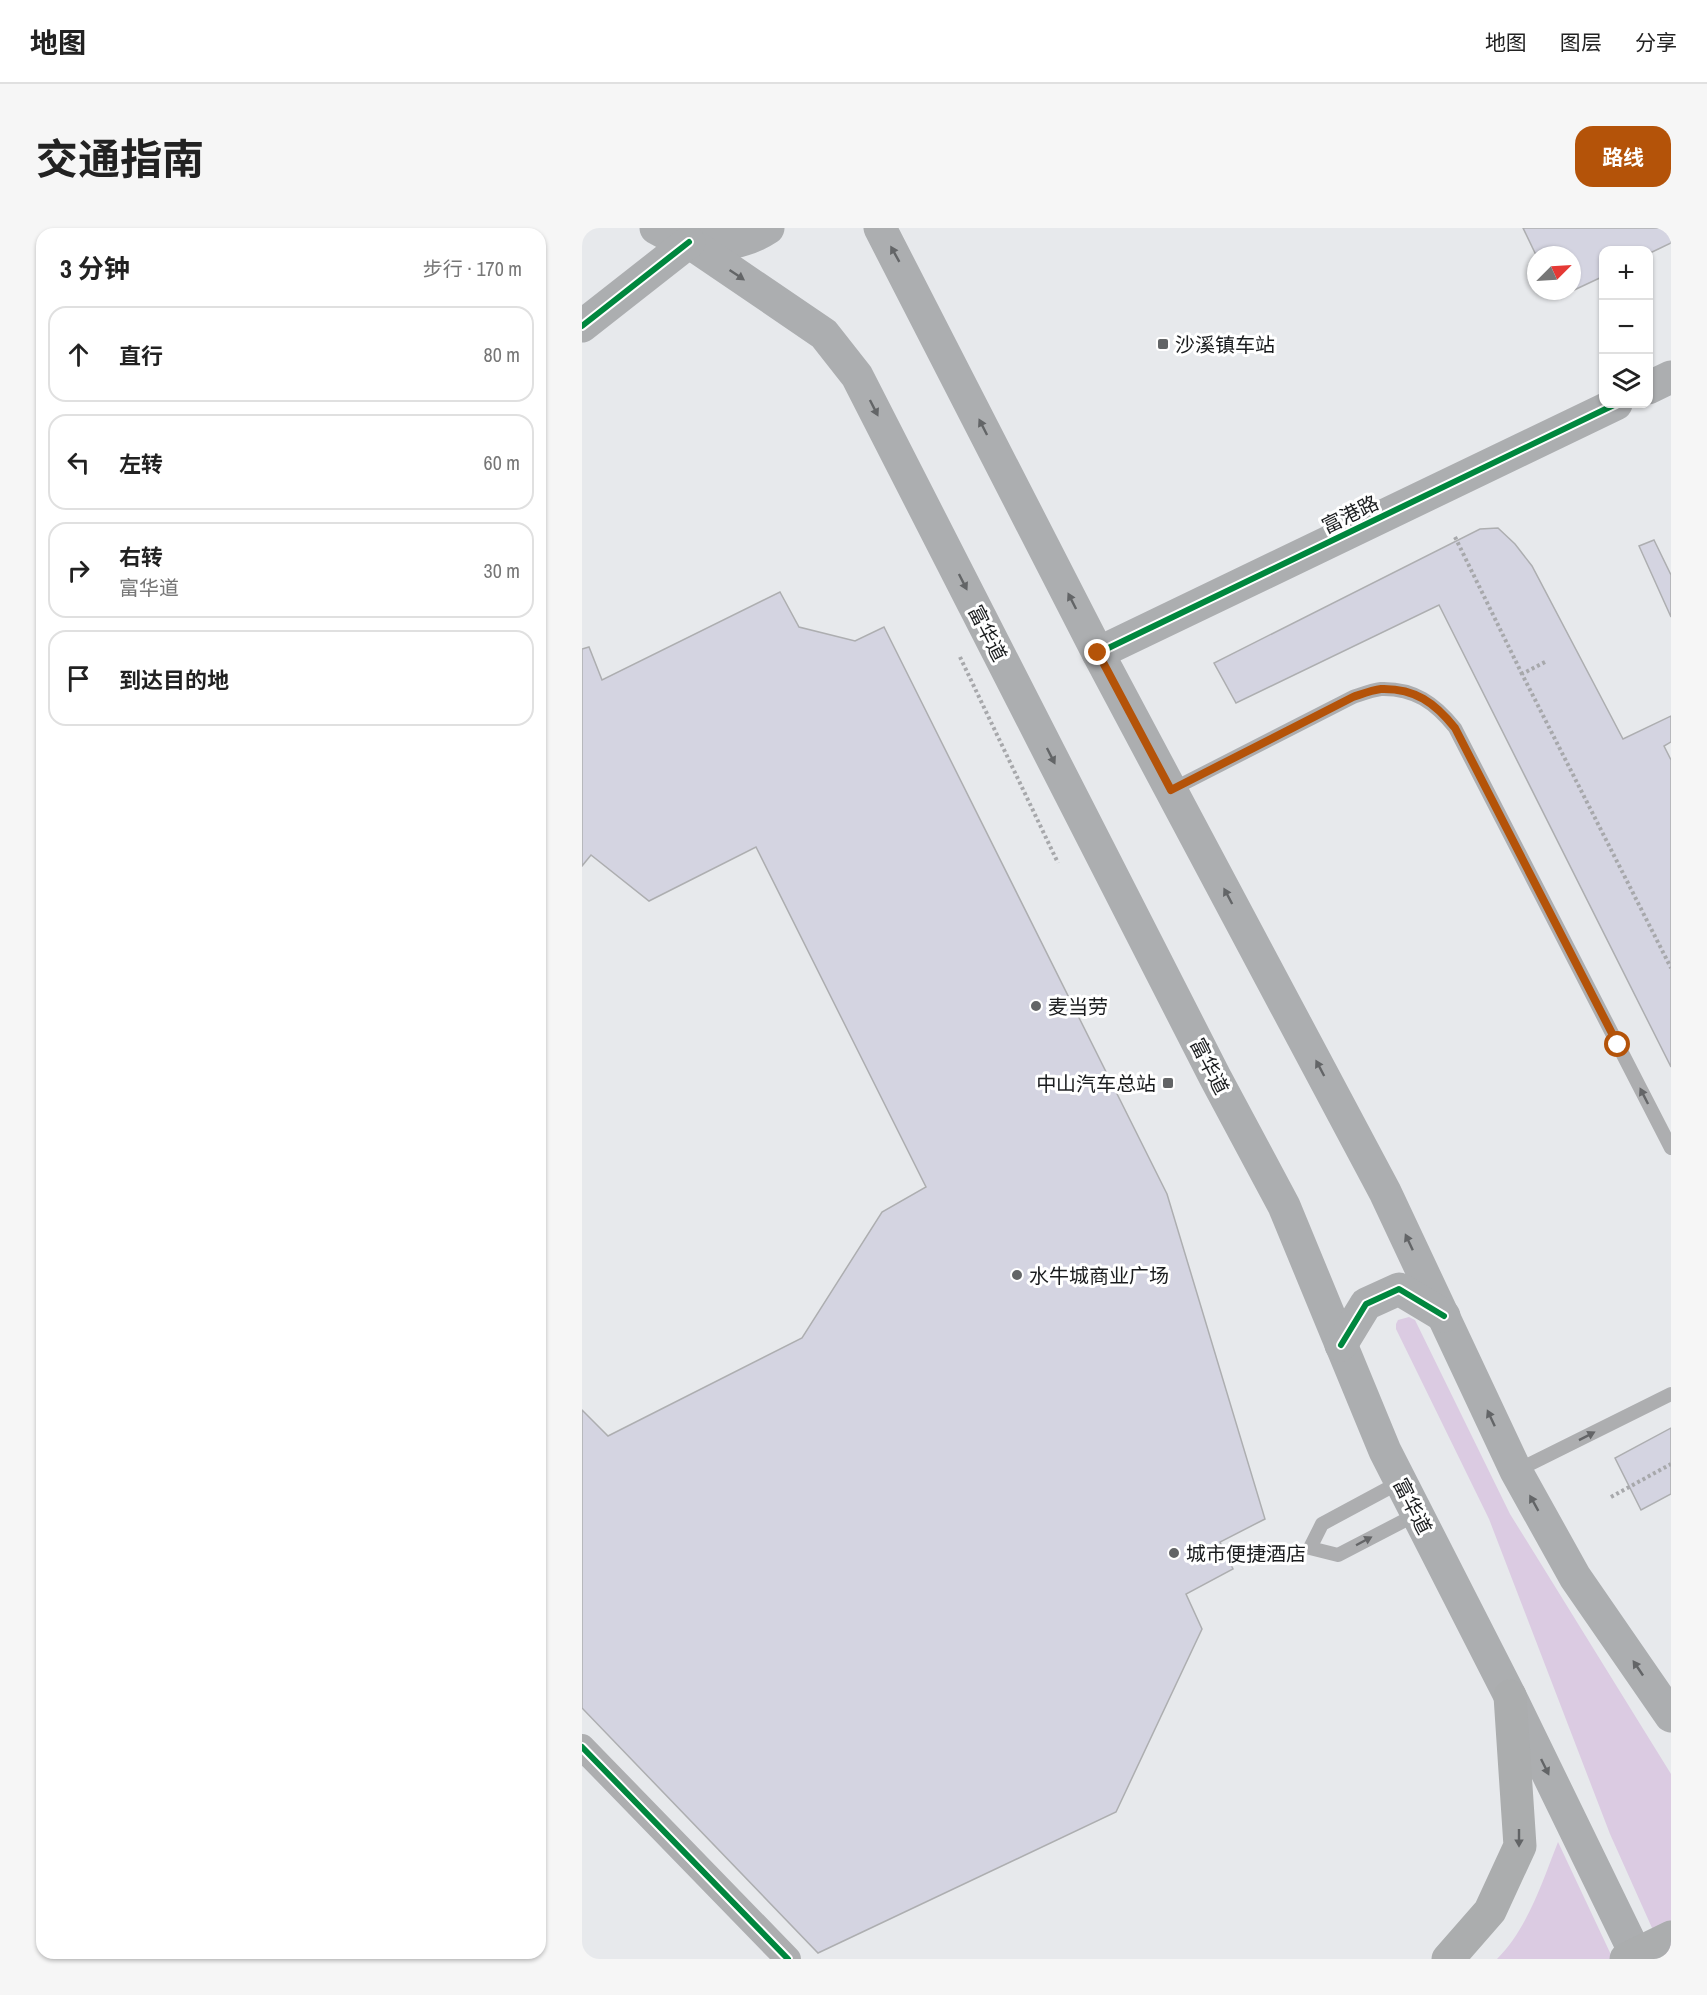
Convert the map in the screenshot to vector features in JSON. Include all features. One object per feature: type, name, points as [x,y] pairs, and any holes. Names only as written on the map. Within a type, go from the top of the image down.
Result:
[{"type":"highway","points":[[1448,1959],[1490,1911],[1520,1846],[1510,1696]]},
{"type":"highway","points":[[1626,1959],[1671,1937]]},
{"type":"main road","points":[[656,228],[667,235],[689,242],[723,244],[757,235],[768,228]]},
{"type":"main road","points":[[880,228],[1098,653],[1385,1192],[1516,1471],[1575,1577],[1671,1716]]},
{"type":"main road","points":[[582,326],[689,242]]},
{"type":"main road","name":"富华道","points":[[689,242],[824,334],[857,376],[1204,1056],[1284,1206],[1385,1451],[1510,1696],[1638,1959]]},
{"type":"main road","points":[[1653,386],[1671,377]]},
{"type":"main road","name":"富港路","points":[[1098,653],[1608,408]]},
{"type":"main road","points":[[1341,1345],[1366,1304],[1399,1289],[1444,1316]]},
{"type":"street","points":[[582,1747],[788,1959]]},
{"type":"lane","points":[[1171,790],[1353,697],[1380,689],[1404,691],[1428,700],[1455,728],[1671,1148]]},
{"type":"lane","points":[[1516,1471],[1671,1394]]},
{"type":"lane","points":[[1401,1482],[1322,1524],[1310,1548],[1338,1555],[1417,1514]]},
{"type":"path","points":[[1455,537],[1671,968]]},
{"type":"path","points":[[960,657],[1058,863]]},
{"type":"path","points":[[1522,674],[1545,662]]},
{"type":"path","points":[[1611,1497],[1671,1464]]},
{"type":"shaded area","points":[[1409,1317],[1415,1320],[1510,1514],[1671,1774],[1671,1959],[1665,1957],[1610,1834],[1489,1519],[1396,1329],[1398,1320]]},
{"type":"shaded area","points":[[1558,1842],[1613,1959],[1497,1959],[1508,1947],[1526,1919]]},
{"type":"building","points":[[1523,228],[1671,228],[1671,243],[1653,252],[1653,246],[1599,246],[1599,278],[1581,287],[1581,246],[1532,246]]},
{"type":"building","points":[[1498,528],[1515,544],[1532,566],[1623,739],[1671,716],[1671,742],[1664,746],[1671,760],[1671,1067],[1439,605],[1236,703],[1214,663],[1480,529]]},
{"type":"building","points":[[1654,540],[1671,575],[1671,617],[1639,546]]},
{"type":"building","name":"水牛城商业广场","points":[[780,592],[799,627],[855,641],[884,627],[1167,1194],[1265,1519],[1220,1542],[1233,1569],[1186,1594],[1202,1629],[1116,1812],[818,1953],[582,1708],[582,1410],[608,1436],[802,1338],[882,1212],[926,1187],[756,847],[649,901],[591,855],[582,866],[582,649],[589,647],[602,680]]},
{"type":"building","points":[[1671,1428],[1671,1494],[1641,1510],[1615,1458]]},
{"type":"cycle path","points":[[582,326],[689,242]]},
{"type":"cycle path","points":[[1098,653],[1608,408]]},
{"type":"cycle path","points":[[1341,1345],[1366,1304],[1399,1289],[1444,1316]]},
{"type":"cycle path","points":[[582,1747],[788,1959]]},
{"type":"place","name":"沙溪镇车站","points":[[1163,344]]},
{"type":"place","name":"麦当劳","points":[[1036,1006]]},
{"type":"place","name":"中山汽车总站","points":[[1168,1083]]},
{"type":"place","name":"水牛城商业广场","points":[[1017,1275]]},
{"type":"place","name":"城市便捷酒店","points":[[1174,1553]]},
{"type":"route","points":[[1098,653],[1171,790],[1353,697],[1380,689],[1404,691],[1428,700],[1455,728],[1618,1045]]}]
